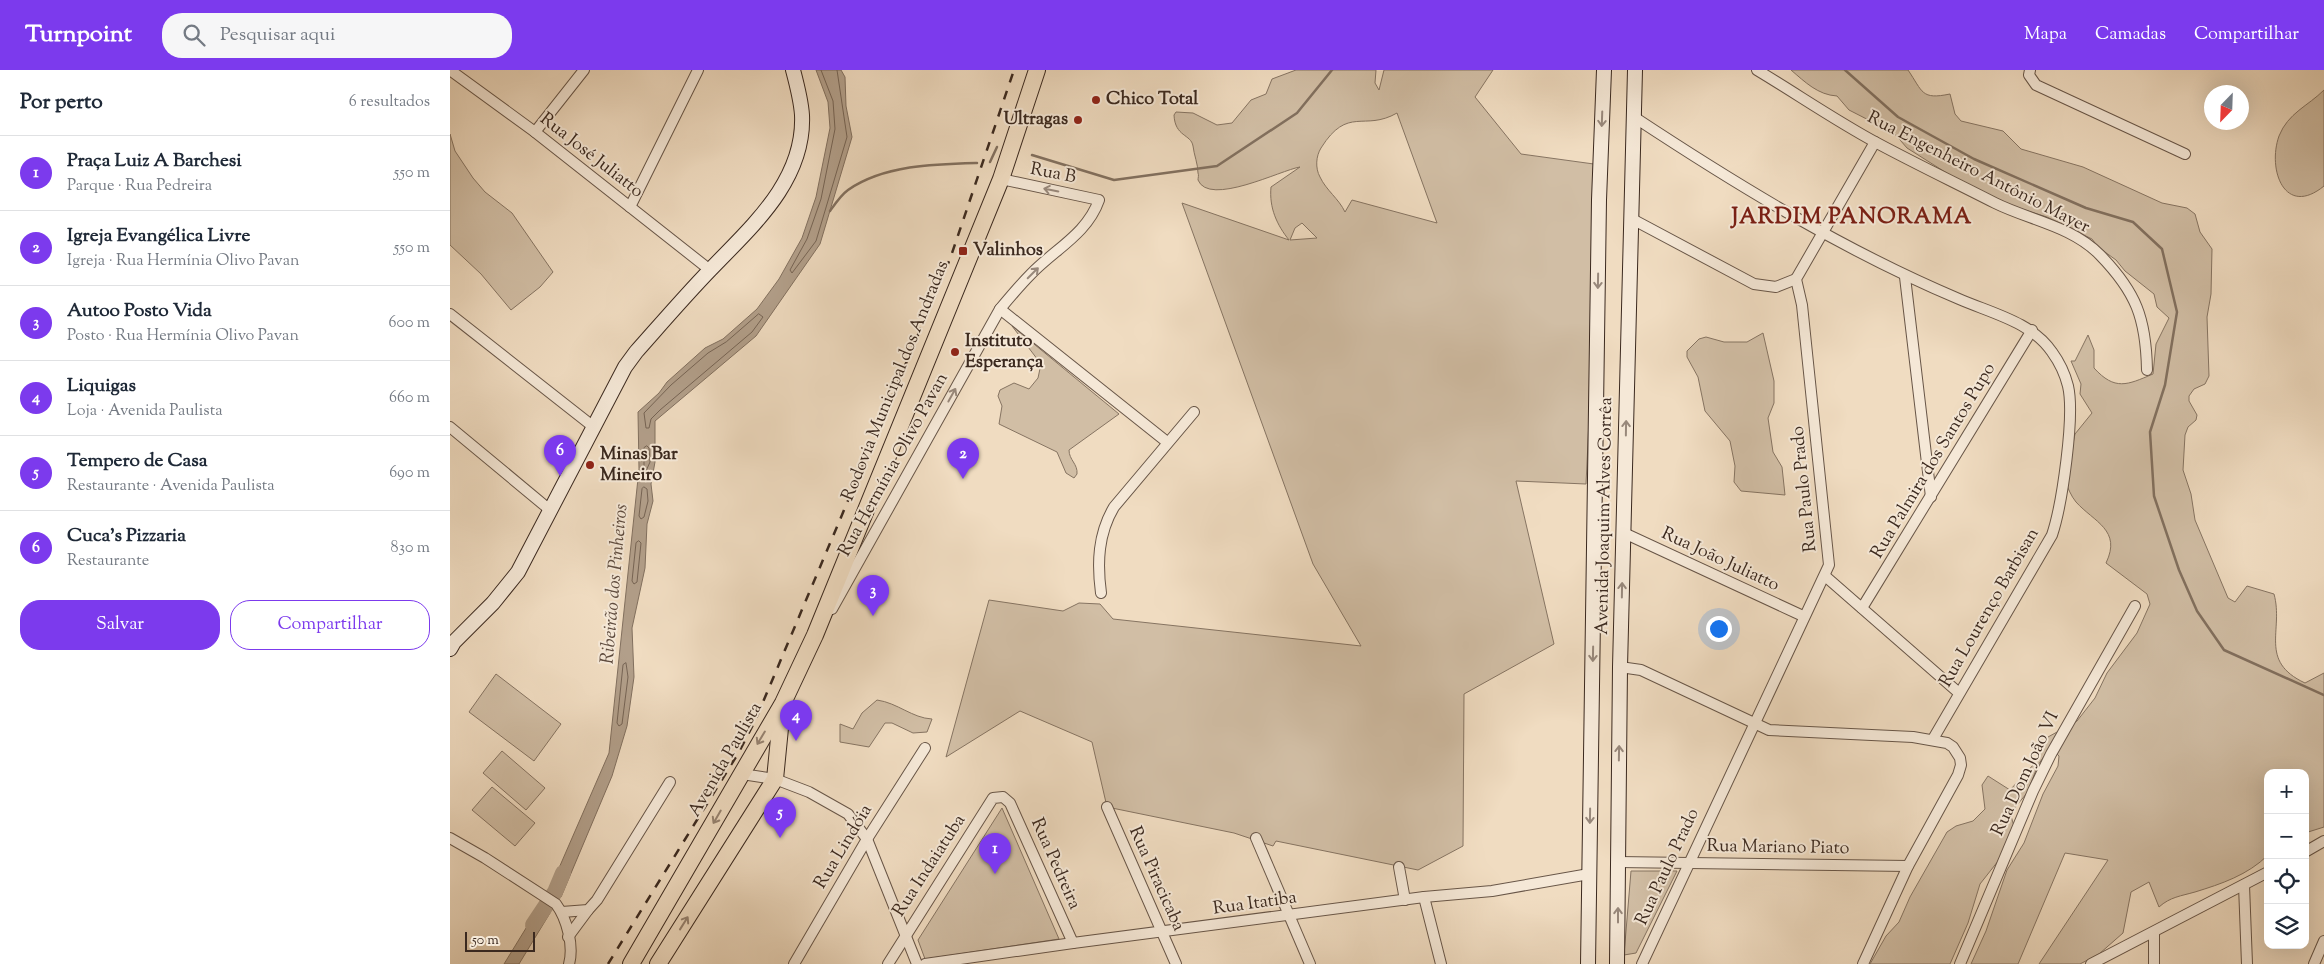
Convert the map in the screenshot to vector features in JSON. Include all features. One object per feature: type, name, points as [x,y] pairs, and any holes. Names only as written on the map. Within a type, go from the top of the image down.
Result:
[{"type":"main road","points":[[451,643],[509,586],[518,572],[595,428],[625,367],[636,352],[710,270],[766,211],[791,171],[799,140],[802,115],[793,70]]},
{"type":"main road","name":"Rodovia Municipal dos Andradas","points":[[783,702],[815,635],[1000,179],[1037,70]]},
{"type":"main road","name":"Avenida Joaquim Alves Corrêa","points":[[1588,964],[1599,200],[1604,70]]},
{"type":"main road","name":"Avenida Joaquim Alves Corrêa","points":[[1617,964],[1620,667],[1635,70]]},
{"type":"main road","name":"Avenida Paulista","points":[[631,964],[783,702]]},
{"type":"main road","name":"Avenida Paulista","points":[[658,964],[775,779],[783,702]]},
{"type":"street","name":"Rua José Juliatto","points":[[451,70],[535,132],[710,270]]},
{"type":"street","points":[[535,132],[584,70]]},
{"type":"street","points":[[630,207],[698,70]]},
{"type":"street","name":"Rua Engenheiro Antônio Mayer","points":[[1757,70],[1875,142],[2000,206],[2075,236],[2099,253],[2128,288],[2139,310],[2145,329],[2147,370]]},
{"type":"street","points":[[2030,70],[2029,75],[2036,85],[2185,154]]},
{"type":"street","name":"Rua Lourenço Barbisan","points":[[1634,118],[1694,157],[1823,233],[1905,277],[2032,330],[2051,350],[2064,372],[2069,388],[2069,434],[2052,535],[1933,739]]},
{"type":"street","points":[[1632,219],[1754,284],[1776,287],[1796,279],[1875,142]]},
{"type":"street","name":"Rua B","points":[[1000,179],[1099,200]]},
{"type":"street","name":"Rua Hermínia Olivo Pavan","points":[[815,635],[844,590],[1000,309],[1031,273],[1085,227],[1094,215],[1099,200]]},
{"type":"street","points":[[1905,277],[1931,497]]},
{"type":"street","name":"Rua Paulo Prado","points":[[1642,964],[1803,616],[1829,565],[1802,305],[1796,279]]},
{"type":"street","points":[[1000,309],[1167,442]]},
{"type":"street","points":[[450,314],[595,428]]},
{"type":"street","name":"Rua Palmira dos Santos Pupo","points":[[1862,608],[2032,330]]},
{"type":"street","points":[[1101,594],[1097,565],[1104,525],[1114,507],[1194,412]]},
{"type":"street","points":[[450,427],[550,510]]},
{"type":"street","name":"Rua João Juliatto","points":[[1624,533],[1803,616]]},
{"type":"street","points":[[1825,576],[1960,693]]},
{"type":"street","name":"Rua Dom João VI","points":[[1960,964],[2040,776],[2074,711],[2134,606]]},
{"type":"street","points":[[1620,667],[1641,670],[1769,730],[1933,739],[1953,747],[1960,758],[1960,770],[1908,866],[1863,964]]},
{"type":"street","name":"Rua Lindóia","points":[[794,964],[867,839],[925,748]]},
{"type":"street","points":[[742,774],[775,779],[809,792],[848,814],[867,839],[904,936],[917,964]]},
{"type":"street","points":[[568,937],[597,900],[670,782]]},
{"type":"street","name":"Rua Indaiatuba","points":[[888,964],[993,798],[1006,798]]},
{"type":"street","name":"Rua Pedreira","points":[[1006,798],[1073,943]]},
{"type":"street","name":"Rua Piracicaba","points":[[1107,808],[1176,964]]},
{"type":"street","points":[[450,838],[540,893],[559,908],[588,910]]},
{"type":"street","points":[[1256,838],[1310,964]]},
{"type":"street","points":[[2309,850],[2324,841]]},
{"type":"street","name":"Rua Mariano Piato","points":[[1618,862],[1908,866]]},
{"type":"street","points":[[1399,867],[1406,900]]},
{"type":"street","name":"Rua Itatiba","points":[[926,964],[1424,897],[1492,891],[1588,874]]},
{"type":"street","points":[[2091,964],[2264,874]]},
{"type":"street","points":[[2244,885],[2247,964]]},
{"type":"street","points":[[1424,897],[1441,964]]},
{"type":"street","points":[[559,908],[571,948],[569,964]]},
{"type":"street","points":[[2154,932],[2154,964]]},
{"type":"street","points":[[2314,964],[2324,941]]},
{"type":"shaded area","points":[[1296,70],[1376,70],[1375,83],[1379,90],[1384,70],[1493,70],[1475,97],[1521,154],[1601,165],[1586,484],[1516,481],[1554,644],[1464,694],[1463,846],[1418,870],[1276,841],[1273,846],[1234,833],[1107,807],[1092,742],[1020,711],[946,757],[989,600],[1063,611],[1079,603],[1100,604],[1113,619],[1361,646],[1313,564],[1182,203],[1289,240],[1275,216],[1271,202],[1271,187],[1300,167],[1230,189],[1216,190],[1205,187],[1198,180],[1192,142],[1177,127],[1174,115],[1176,112],[1193,113],[1217,125],[1232,123],[1251,100],[1266,94],[1272,79]],"holes":[[[1397,113],[1437,223],[1352,200],[1345,212],[1318,173],[1317,158],[1319,151],[1331,135],[1340,127],[1348,123],[1385,118]],[[1302,223],[1317,238],[1290,240],[1295,228]]]},
{"type":"shaded area","points":[[1791,70],[1908,70],[1920,89],[1928,95],[1940,96],[1950,94],[1955,114],[1961,121],[2003,131],[2021,149],[2083,167],[2162,203],[2187,208],[2195,214],[2200,232],[2212,249],[2211,294],[2207,317],[2209,376],[2205,384],[2194,389],[2189,396],[2189,401],[2197,415],[2196,420],[2188,427],[2185,435],[2183,470],[2191,494],[2195,520],[2228,598],[2235,602],[2247,586],[2274,594],[2277,655],[2282,665],[2291,674],[2305,683],[2324,673],[2324,827],[2309,832],[2309,769],[2264,769],[2264,858],[2234,878],[2172,899],[2159,907],[2149,882],[2131,892],[2123,933],[2099,954],[2080,964],[2039,964],[2108,860],[2065,853],[2018,964],[1971,964],[1986,931],[2007,870],[2024,843],[2043,794],[2058,766],[2059,756],[2056,753],[2045,755],[2038,765],[2027,793],[2012,811],[2011,816],[2016,833],[2006,851],[1980,884],[1968,923],[1950,964],[1870,964],[1886,936],[1899,922],[1910,897],[1947,832],[1956,826],[1973,821],[1985,809],[1982,785],[1988,776],[2010,790],[2035,763],[2048,737],[2077,721],[2095,698],[2107,673],[2137,633],[2150,604],[2147,594],[2106,563],[2111,542],[2108,534],[2098,521],[2076,502],[2065,481],[2075,434],[2092,413],[2080,394],[2081,384],[2071,361],[2075,361],[2088,335],[2094,350],[2094,368],[2108,380],[2122,384],[2153,374],[2156,344],[2169,318],[2157,307],[2154,294],[2125,271],[2116,260],[2098,247],[2092,239],[2047,217],[2005,204],[1972,189],[1907,148],[1894,133],[1849,110],[1837,96],[1824,93],[1807,83]]},
{"type":"shaded area","points":[[2324,90],[2324,186],[2310,194],[2299,196],[2289,193],[2282,186],[2278,175],[2275,163],[2279,136],[2288,121]]},
{"type":"shaded area","points":[[450,134],[455,151],[473,178],[485,192],[512,213],[553,272],[540,287],[511,310],[481,274],[450,245]]},
{"type":"shaded area","points":[[1012,326],[1119,414],[1069,450],[1070,457],[1077,471],[1074,478],[1066,473],[1057,452],[999,424],[1002,406],[998,396],[1000,390],[1014,383],[1029,389],[1038,378],[1041,364]]},
{"type":"shaded area","points":[[1763,333],[1774,381],[1774,403],[1768,418],[1773,452],[1782,467],[1785,495],[1741,491],[1734,482],[1735,466],[1730,441],[1705,411],[1698,377],[1687,357],[1687,351],[1699,339],[1706,337],[1724,342],[1747,342]]},
{"type":"shaded area","points":[[496,674],[561,724],[534,761],[469,712]]},
{"type":"shaded area","points":[[877,700],[892,704],[918,716],[932,719],[927,732],[913,733],[892,723],[885,723],[869,747],[840,742],[840,724],[853,729],[862,713]]},
{"type":"shaded area","points":[[502,751],[545,788],[526,810],[483,773]]},
{"type":"shaded area","points":[[492,787],[535,823],[515,846],[472,810]]},
{"type":"shaded area","points":[[1002,808],[1059,939],[925,959],[918,940]]},
{"type":"shaded area","points":[[1631,871],[1677,871],[1636,953],[1624,955]]},
{"type":"water","points":[[816,70],[841,70],[845,77],[846,106],[852,137],[820,244],[756,336],[655,421],[655,462],[651,484],[653,501],[647,524],[645,568],[632,628],[634,677],[627,726],[612,776],[561,897],[549,891],[609,753],[639,469],[638,412],[659,393],[667,382],[705,348],[723,339],[757,309],[779,279],[802,238],[816,197],[830,128],[828,102]]},
{"type":"water","points":[[542,902],[550,913],[519,964],[504,964]]},
{"type":"waterway","points":[[1032,155],[1114,180],[1217,166],[1297,113],[1332,70]]},
{"type":"waterway","points":[[1845,70],[1898,117],[1974,159],[2086,208],[2133,222],[2162,249],[2177,312],[2165,385],[2150,432],[2154,496],[2179,570],[2197,611],[2224,650],[2324,695]]},
{"type":"waterway","points":[[990,162],[997,147]]},
{"type":"waterway","points":[[830,211],[848,190],[877,175],[927,165],[977,163]]},
{"type":"waterway","name":"Ribeirão dos Pinheiros","points":[[533,925],[555,892],[563,873]]},
{"type":"railway","points":[[608,964],[739,752],[755,721],[950,259],[1014,70]]},
{"type":"place","name":"Chico Total","points":[[1096,100]]},
{"type":"place","name":"Ultragas","points":[[1078,120]]},
{"type":"place","name":"Valinhos","points":[[963,251]]},
{"type":"place","name":"Instituto Esperança","points":[[955,352]]},
{"type":"place","name":"Minas Bar Mineiro","points":[[590,465]]},
{"type":"place","name":"Cuca's Pizzaria","points":[[560,476]]},
{"type":"place","name":"Igreja Evangélica Livre","points":[[963,479]]},
{"type":"place","name":"Autoo Posto Vida","points":[[873,616]]},
{"type":"place","name":"Liquigas","points":[[796,741]]},
{"type":"place","name":"Tempero de Casa","points":[[780,838]]},
{"type":"place","name":"Praça Luiz A Barchesi","points":[[995,874]]},
{"type":"district","name":"JARDIM PANORAMA","points":[[1852,218]]}]
